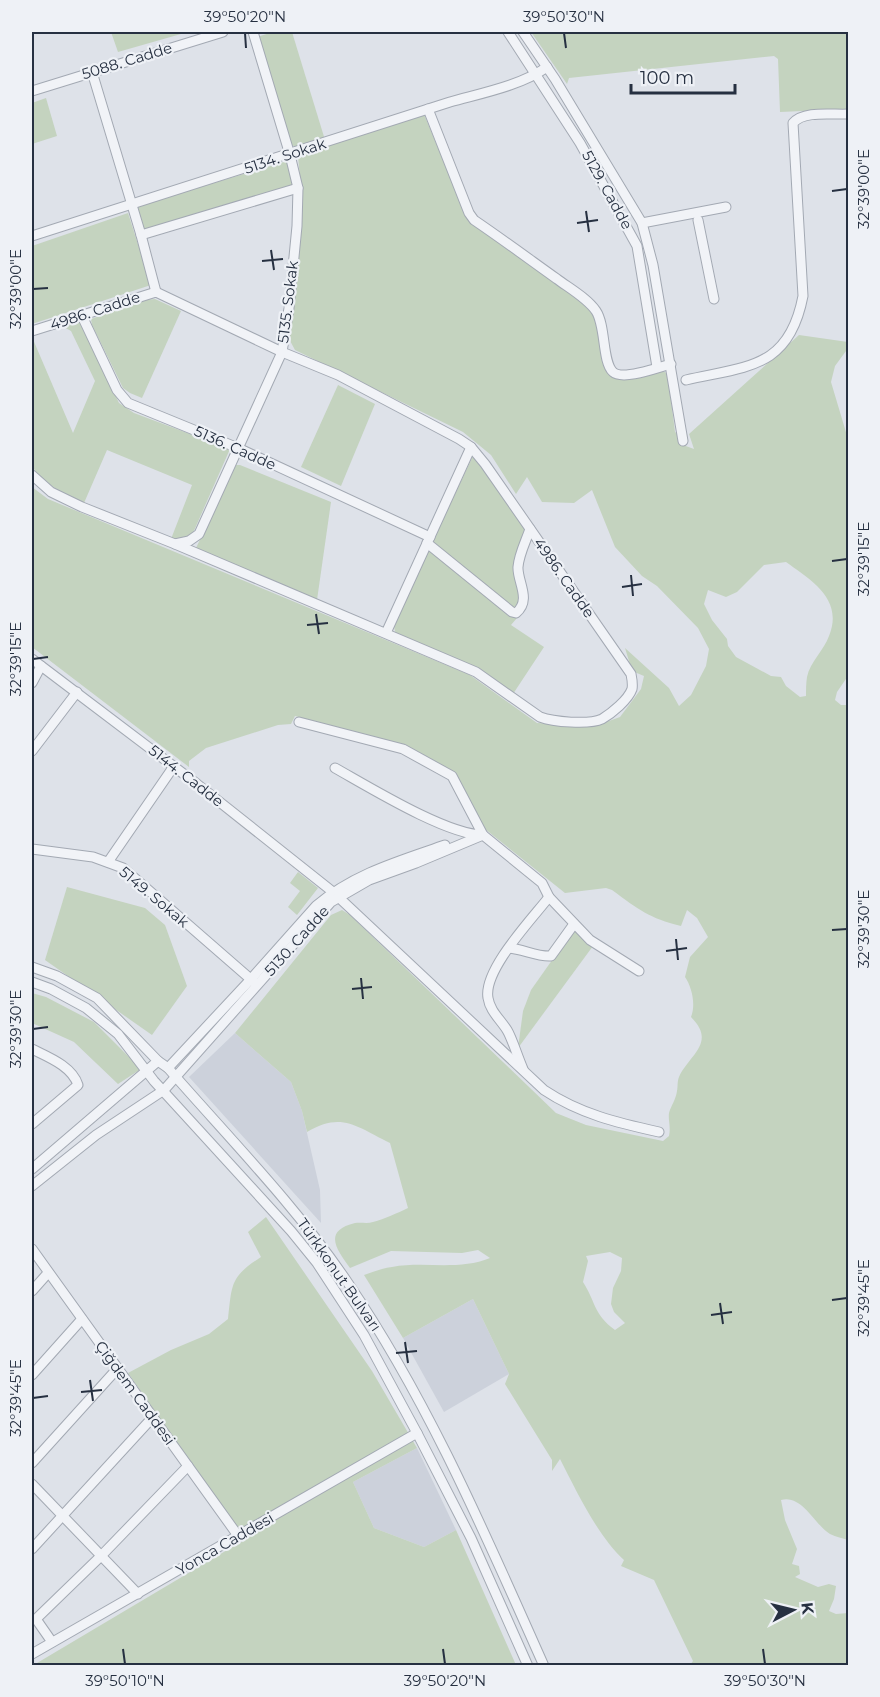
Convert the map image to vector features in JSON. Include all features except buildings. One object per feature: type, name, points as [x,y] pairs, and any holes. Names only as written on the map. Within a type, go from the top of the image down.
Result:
[{"type":"street","name":"5088. Cadde","points":[[32,91],[223,32]]},
{"type":"street","name":"5135. Sokak","points":[[175,544],[189,541],[199,534],[282,352],[289,308],[297,226],[298,188],[253,32]]},
{"type":"street","name":"5129. Cadde","points":[[508,32],[580,143],[637,246],[657,367]]},
{"type":"street","name":"5129. Cadde","points":[[523,32],[642,223],[653,265],[683,441]]},
{"type":"street","name":"5134. Sokak","points":[[32,236],[428,109],[489,92],[537,75],[547,68]]},
{"type":"street","points":[[92,72],[156,292]]},
{"type":"street","points":[[428,109],[468,213],[474,220],[574,291],[594,308],[601,320],[608,358],[613,371],[618,374],[629,374],[671,364]]},
{"type":"street","points":[[686,380],[757,364],[773,355],[786,342],[803,296],[793,123],[797,118],[805,116],[849,114]]},
{"type":"street","points":[[141,235],[298,188]]},
{"type":"street","points":[[642,223],[726,207]]},
{"type":"street","points":[[699,220],[714,298]]},
{"type":"street","name":"4986. Cadde","points":[[32,331],[156,292],[360,386],[471,447],[631,674],[633,687],[625,700],[602,718],[592,721],[550,721],[540,717],[476,672],[63,498],[38,483],[32,475]]},
{"type":"street","name":"5136. Cadde","points":[[82,316],[117,390],[128,403],[238,447],[429,540],[512,612],[516,613],[520,610],[524,594],[518,566],[530,529]]},
{"type":"street","points":[[386,633],[471,447]]},
{"type":"street","name":"5144. Cadde","points":[[32,659],[174,766],[336,895],[525,1074],[557,1098],[584,1111],[612,1122],[659,1132]]},
{"type":"street","points":[[32,683],[41,666]]},
{"type":"street","points":[[32,751],[77,692]]},
{"type":"street","points":[[300,722],[402,749],[452,776],[483,835],[542,883],[549,897],[590,940],[639,971]]},
{"type":"street","points":[[108,862],[174,766]]},
{"type":"street","points":[[335,768],[437,822],[472,835],[483,835]]},
{"type":"street","name":"5130. Cadde","points":[[168,1068],[255,982],[336,895],[364,874],[472,835]]},
{"type":"street","name":"5130. Cadde","points":[[336,895],[483,835]]},
{"type":"street","name":"5149. Sokak","points":[[32,849],[93,857],[123,868],[255,982]]},
{"type":"street","points":[[525,1074],[508,1031],[495,1015],[488,1000],[487,986],[491,974],[509,948],[549,897]]},
{"type":"street","points":[[509,948],[550,956],[574,924]]},
{"type":"street","name":"Türkkonut Bulvarı","points":[[32,967],[57,976],[97,998],[168,1068],[301,1220],[332,1259],[365,1309],[444,1449],[544,1665]]},
{"type":"street","name":"Türkkonut Bulvarı","points":[[32,982],[51,989],[86,1008],[118,1034],[146,1071],[291,1231],[317,1263],[364,1335],[417,1433],[471,1538],[528,1665]]},
{"type":"street","name":"5130. Cadde","points":[[32,1186],[96,1135],[164,1090],[255,982]]},
{"type":"street","points":[[32,1049],[60,1063],[78,1085],[32,1124]]},
{"type":"street","points":[[32,1169],[158,1060]]},
{"type":"street","points":[[584,1111],[588,1101]]},
{"type":"street","name":"Çiğdem Caddesi","points":[[32,1250],[238,1537]]},
{"type":"street","points":[[32,1291],[48,1274]]},
{"type":"street","points":[[32,1375],[82,1320]]},
{"type":"street","points":[[32,1463],[117,1369]]},
{"type":"street","points":[[32,1549],[153,1418]]},
{"type":"street","name":"Yonca Caddesi","points":[[32,1654],[417,1433]]},
{"type":"street","points":[[52,1642],[36,1619],[188,1466]]},
{"type":"street","points":[[32,1484],[138,1594]]},
{"type":"shaded area","points":[[235,1033],[291,1082],[302,1111],[320,1190],[321,1223],[189,1077]]},
{"type":"shaded area","points":[[473,1299],[509,1374],[444,1412],[403,1338]]},
{"type":"shaded area","points":[[417,1448],[456,1530],[424,1547],[374,1528],[353,1482]]},
{"type":"green space","points":[[111,32],[188,32],[118,52]]},
{"type":"green space","points":[[273,32],[292,32],[325,140],[299,148],[291,145],[257,37]]},
{"type":"green space","points":[[531,32],[848,32],[848,109],[780,112],[778,59],[774,56],[569,78],[567,84]]},
{"type":"green space","points":[[46,98],[57,136],[32,144],[32,103]]},
{"type":"green space","points":[[424,114],[464,211],[594,311],[608,372],[623,378],[630,378],[665,372],[668,376],[675,432],[679,435],[683,445],[694,449],[689,434],[799,335],[848,342],[848,350],[835,366],[831,382],[848,439],[848,676],[837,692],[835,700],[841,705],[848,705],[848,1540],[824,1530],[802,1506],[789,1499],[781,1500],[785,1520],[797,1549],[792,1564],[799,1566],[800,1574],[795,1577],[818,1587],[829,1584],[836,1586],[829,1611],[836,1614],[848,1613],[848,1665],[690,1665],[693,1661],[654,1580],[621,1566],[624,1560],[596,1526],[560,1459],[552,1471],[552,1460],[505,1384],[509,1374],[473,1299],[403,1338],[364,1275],[404,1265],[454,1265],[490,1258],[478,1250],[462,1253],[391,1251],[350,1268],[335,1242],[338,1231],[355,1223],[377,1221],[408,1208],[390,1143],[358,1127],[340,1122],[319,1126],[307,1132],[291,1082],[235,1033],[331,915],[342,910],[350,915],[556,1113],[586,1125],[663,1141],[669,1136],[669,1113],[679,1077],[701,1042],[702,1034],[691,1017],[692,996],[685,977],[690,957],[708,937],[697,918],[687,910],[681,926],[670,923],[645,912],[606,888],[565,893],[480,825],[452,772],[403,746],[295,716],[291,724],[278,725],[206,748],[189,761],[189,767],[32,647],[32,487],[48,499],[470,675],[537,723],[595,726],[620,717],[641,689],[644,676],[632,671],[625,648],[669,688],[679,706],[691,695],[706,666],[709,649],[698,628],[657,586],[642,576],[615,547],[592,490],[574,503],[542,502],[527,477],[516,494],[491,455],[463,432],[295,350],[288,337],[301,190],[298,156]],"holes":[[[786,562],[815,584],[829,601],[832,611],[829,636],[809,672],[806,696],[800,697],[786,686],[781,677],[771,676],[736,657],[704,604],[708,590],[726,597],[737,592],[764,565]],[[610,1252],[622,1258],[621,1271],[613,1288],[611,1304],[614,1312],[625,1323],[615,1330],[603,1319],[583,1282],[588,1261],[586,1256]]]},
{"type":"green space","points":[[287,161],[294,185],[145,231],[137,206]]},
{"type":"green space","points":[[128,213],[151,285],[32,324],[32,246]]},
{"type":"green space","points":[[155,299],[181,311],[142,398],[123,388],[91,319],[145,300]]},
{"type":"green space","points":[[77,321],[119,403],[134,413],[230,449],[193,533],[184,538],[171,539],[192,485],[107,450],[84,503],[49,484],[32,466],[32,337],[73,433],[95,381],[71,331],[62,326]]},
{"type":"green space","points":[[338,385],[375,404],[341,486],[301,467]]},
{"type":"green space","points":[[473,456],[527,529],[518,607],[513,608],[432,542]]},
{"type":"green space","points":[[236,465],[331,502],[317,600],[196,548]]},
{"type":"green space","points":[[428,550],[517,618],[511,625],[544,647],[513,694],[396,635],[394,627]]},
{"type":"green space","points":[[298,872],[318,888],[297,915],[288,907],[300,891],[290,883]]},
{"type":"green space","points":[[67,887],[145,908],[165,925],[187,986],[152,1035],[45,960]]},
{"type":"green space","points":[[574,929],[593,946],[518,1048],[523,1011],[531,990]]},
{"type":"green space","points":[[32,993],[46,997],[94,1022],[141,1069],[118,1084],[74,1042],[32,1023]]},
{"type":"green space","points":[[266,1217],[372,1371],[417,1448],[353,1482],[374,1528],[424,1547],[456,1530],[516,1665],[32,1666],[244,1540],[128,1373],[171,1350],[209,1334],[228,1319],[234,1282],[243,1270],[261,1257],[248,1232]]}]
